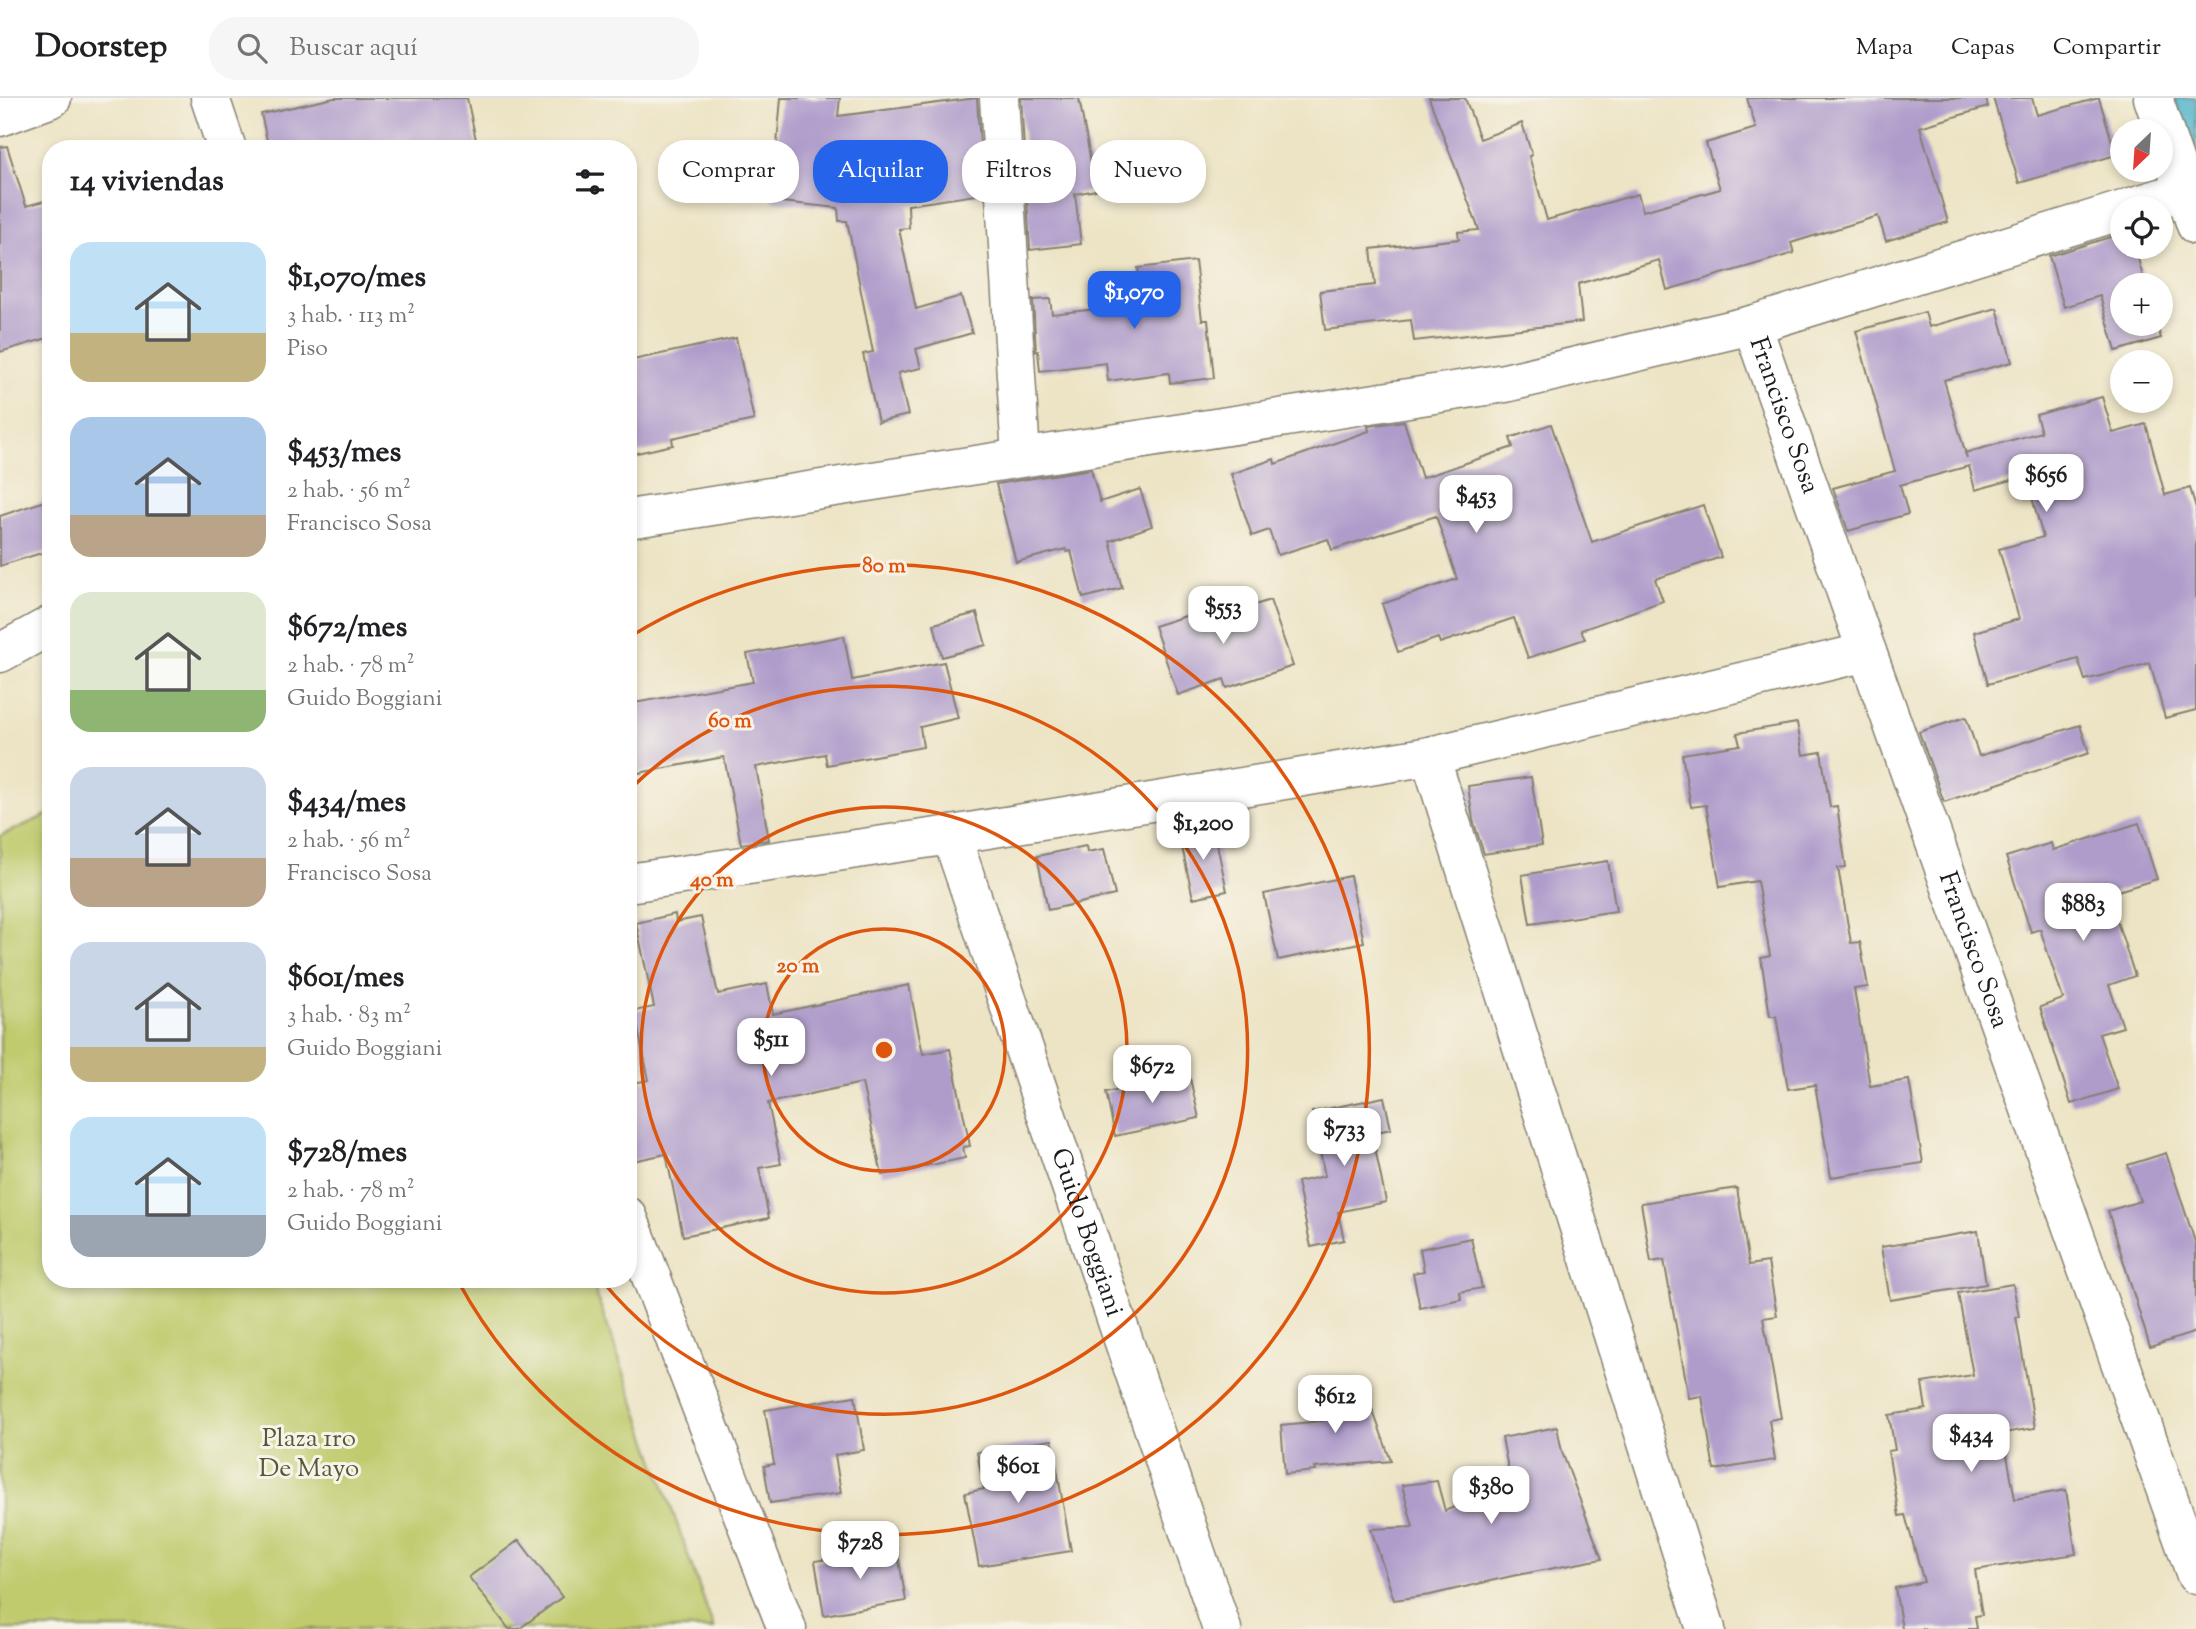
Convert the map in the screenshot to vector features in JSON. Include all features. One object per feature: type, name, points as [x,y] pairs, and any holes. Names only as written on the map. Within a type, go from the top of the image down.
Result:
[{"type":"street","points":[[0,117],[52,98]]},
{"type":"street","points":[[211,98],[224,140]]},
{"type":"street","points":[[999,98],[1021,457]]},
{"type":"street","points":[[2153,98],[2192,201],[2173,203]]},
{"type":"street","points":[[637,518],[1505,383],[1752,325],[2110,214]]},
{"type":"street","name":"Francisco Sosa","points":[[1752,325],[2196,1575]]},
{"type":"street","points":[[0,653],[42,630]]},
{"type":"street","points":[[637,882],[951,835],[1430,756],[1867,652]]},
{"type":"street","points":[[1430,756],[1706,1629]]},
{"type":"street","name":"Guido Boggiani","points":[[951,835],[1223,1629]]},
{"type":"street","points":[[637,1240],[787,1629]]},
{"type":"green space","name":"Plaza 1ro De Mayo","points":[[42,817],[42,1288],[594,1288],[714,1629],[0,1629],[0,836]]},
{"type":"water","points":[[2174,98],[2196,98],[2196,157],[2190,153]]},
{"type":"building","points":[[334,98],[467,98],[476,140],[267,140],[261,114]]},
{"type":"building","points":[[781,98],[840,98],[838,116],[977,98],[980,140],[962,140],[962,197],[948,199],[948,140],[813,140],[813,203],[922,203],[908,205],[909,228],[899,229],[916,309],[961,296],[972,333],[916,349],[921,368],[898,373],[908,415],[878,422],[863,354],[873,352],[847,221],[839,221],[838,208],[791,203],[799,203],[799,140],[777,140]]},
{"type":"building","points":[[1021,98],[1079,98],[1090,158],[1090,191],[1076,194],[1076,140],[1023,140]]},
{"type":"building","points":[[1429,98],[1465,98],[1480,139],[1522,123],[1547,220],[1638,194],[1643,211],[1720,189],[1706,143],[1756,128],[1747,98],[1986,98],[1988,107],[1920,127],[1948,222],[1886,241],[1878,216],[1791,243],[1794,253],[1667,290],[1659,260],[1578,284],[1582,322],[1414,341],[1411,320],[1325,330],[1320,291],[1375,285],[1371,249],[1459,239],[1458,232],[1479,230]]},
{"type":"building","points":[[1993,98],[2032,98],[2037,115],[2099,98],[2110,135],[2110,157],[2019,183]]},
{"type":"building","points":[[7,146],[26,206],[42,202],[42,340],[0,352],[0,147]]},
{"type":"building","points":[[1076,202],[1081,244],[1030,250],[1027,203]]},
{"type":"building","points":[[2110,237],[2110,259],[2138,259],[2142,273],[2110,273],[2110,330],[2100,296],[2064,307],[2049,256]]},
{"type":"building","points":[[1195,261],[1202,320],[1208,320],[1214,378],[1170,383],[1169,373],[1108,381],[1106,363],[1040,371],[1033,300],[1050,299],[1052,314],[1143,304],[1138,268]]},
{"type":"building","points":[[1997,308],[2012,362],[1944,380],[1965,453],[2041,432],[2036,415],[2102,397],[2113,433],[2146,424],[2165,495],[2190,488],[2196,508],[2196,710],[2165,718],[2150,663],[2085,680],[2078,659],[1988,684],[1974,632],[2019,619],[1999,549],[2043,537],[2026,476],[1975,490],[1969,466],[1900,485],[1908,514],[1848,531],[1833,488],[1895,471],[1856,331],[1925,312],[1929,327]]},
{"type":"building","points":[[2112,336],[2161,338],[2119,350],[2116,350]]},
{"type":"building","points":[[736,338],[754,420],[672,438],[673,445],[637,453],[637,359]]},
{"type":"building","points":[[1404,421],[1422,478],[1513,447],[1510,438],[1551,424],[1592,542],[1703,505],[1721,557],[1655,579],[1663,601],[1581,630],[1585,639],[1528,658],[1514,618],[1440,643],[1438,638],[1398,652],[1382,604],[1457,579],[1436,516],[1332,550],[1328,539],[1278,555],[1269,530],[1252,536],[1231,474],[1274,459],[1275,464],[1369,431],[1368,426]]},
{"type":"building","points":[[1091,469],[1100,502],[1140,489],[1152,526],[1110,541],[1122,588],[1083,598],[1071,551],[1067,552],[1066,549],[1016,562],[996,484]]},
{"type":"building","points":[[42,502],[42,553],[0,566],[0,516]]},
{"type":"building","points":[[1270,600],[1293,666],[1227,688],[1224,679],[1178,695],[1154,626],[1227,603],[1231,613]]},
{"type":"building","points":[[977,613],[986,645],[942,657],[934,624]]},
{"type":"building","points":[[844,636],[852,680],[944,662],[958,718],[920,727],[923,747],[827,765],[825,754],[756,767],[769,840],[741,844],[724,757],[637,773],[637,702],[753,682],[747,654]]},
{"type":"building","points":[[1966,717],[1979,756],[2080,725],[2089,753],[1944,802],[1919,732]]},
{"type":"building","points":[[1797,723],[1803,755],[1821,752],[1830,807],[1837,806],[1846,867],[1838,868],[1851,943],[1860,942],[1868,987],[1854,989],[1870,1086],[1909,1080],[1923,1163],[1831,1177],[1815,1085],[1788,1089],[1776,1016],[1770,1016],[1761,958],[1770,956],[1757,881],[1720,887],[1706,805],[1691,807],[1682,754],[1740,745],[1737,733]]},
{"type":"building","points":[[1531,777],[1542,845],[1484,854],[1473,820],[1468,786]]},
{"type":"building","points":[[2139,823],[2157,879],[2108,894],[2135,976],[2109,985],[2123,1027],[2099,1034],[2118,1089],[2071,1104],[2040,1007],[2063,999],[2040,929],[2031,932],[2006,857],[2051,843],[2053,850]]},
{"type":"building","points":[[1213,826],[1227,891],[1193,898],[1179,833]]},
{"type":"building","points":[[1086,846],[1087,852],[1104,849],[1115,895],[1048,910],[1037,856]]},
{"type":"building","points":[[1608,861],[1616,911],[1530,924],[1522,875]]},
{"type":"building","points":[[1350,876],[1364,942],[1278,960],[1264,894]]},
{"type":"building","points":[[675,914],[676,922],[701,917],[718,994],[767,984],[773,1014],[909,985],[923,1054],[950,1049],[970,1146],[963,1147],[965,1158],[882,1175],[862,1083],[768,1103],[781,1164],[759,1168],[769,1218],[683,1236],[666,1154],[637,1160],[637,1082],[649,1080],[637,1025],[637,1010],[654,1007],[637,923]]},
{"type":"building","points":[[1189,1074],[1199,1118],[1115,1136],[1106,1092]]},
{"type":"building","points":[[1384,1097],[1391,1129],[1372,1133],[1386,1202],[1338,1212],[1344,1240],[1311,1247],[1297,1182],[1325,1176],[1312,1112]]},
{"type":"building","points":[[2166,1153],[2196,1245],[2196,1332],[2150,1347],[2108,1211],[2140,1201],[2128,1165]]},
{"type":"building","points":[[1737,1188],[1749,1265],[1768,1262],[1777,1316],[1763,1318],[1781,1418],[1769,1420],[1775,1460],[1714,1470],[1702,1396],[1689,1398],[1664,1260],[1651,1262],[1641,1203]]},
{"type":"building","points":[[1978,1231],[1986,1284],[1890,1300],[1881,1247]]},
{"type":"building","points":[[1471,1238],[1482,1288],[1460,1292],[1461,1299],[1420,1308],[1413,1273],[1424,1271],[1420,1249]]},
{"type":"building","points":[[2013,1284],[2035,1428],[2003,1433],[2015,1499],[2066,1490],[2076,1554],[1975,1570],[1982,1615],[1975,1616],[1977,1629],[1902,1629],[1895,1588],[1924,1582],[1905,1515],[1899,1516],[1888,1451],[1895,1450],[1889,1415],[1926,1409],[1922,1383],[1973,1375],[1958,1293]]},
{"type":"building","points":[[1365,1389],[1391,1461],[1315,1468],[1316,1471],[1285,1474],[1281,1425],[1323,1421],[1312,1394]]},
{"type":"building","points":[[855,1396],[864,1450],[835,1455],[841,1493],[770,1503],[764,1466],[774,1464],[765,1410]]},
{"type":"building","points":[[1557,1427],[1562,1452],[1602,1559],[1394,1600],[1371,1529],[1413,1527],[1402,1485],[1437,1481],[1445,1511],[1511,1483],[1502,1438]]},
{"type":"building","points":[[1052,1440],[1071,1551],[979,1566],[965,1493],[984,1489],[977,1452]]},
{"type":"building","points":[[519,1540],[562,1597],[519,1629],[509,1629],[469,1577]]},
{"type":"building","points":[[897,1548],[906,1601],[824,1615],[815,1561]]}]
